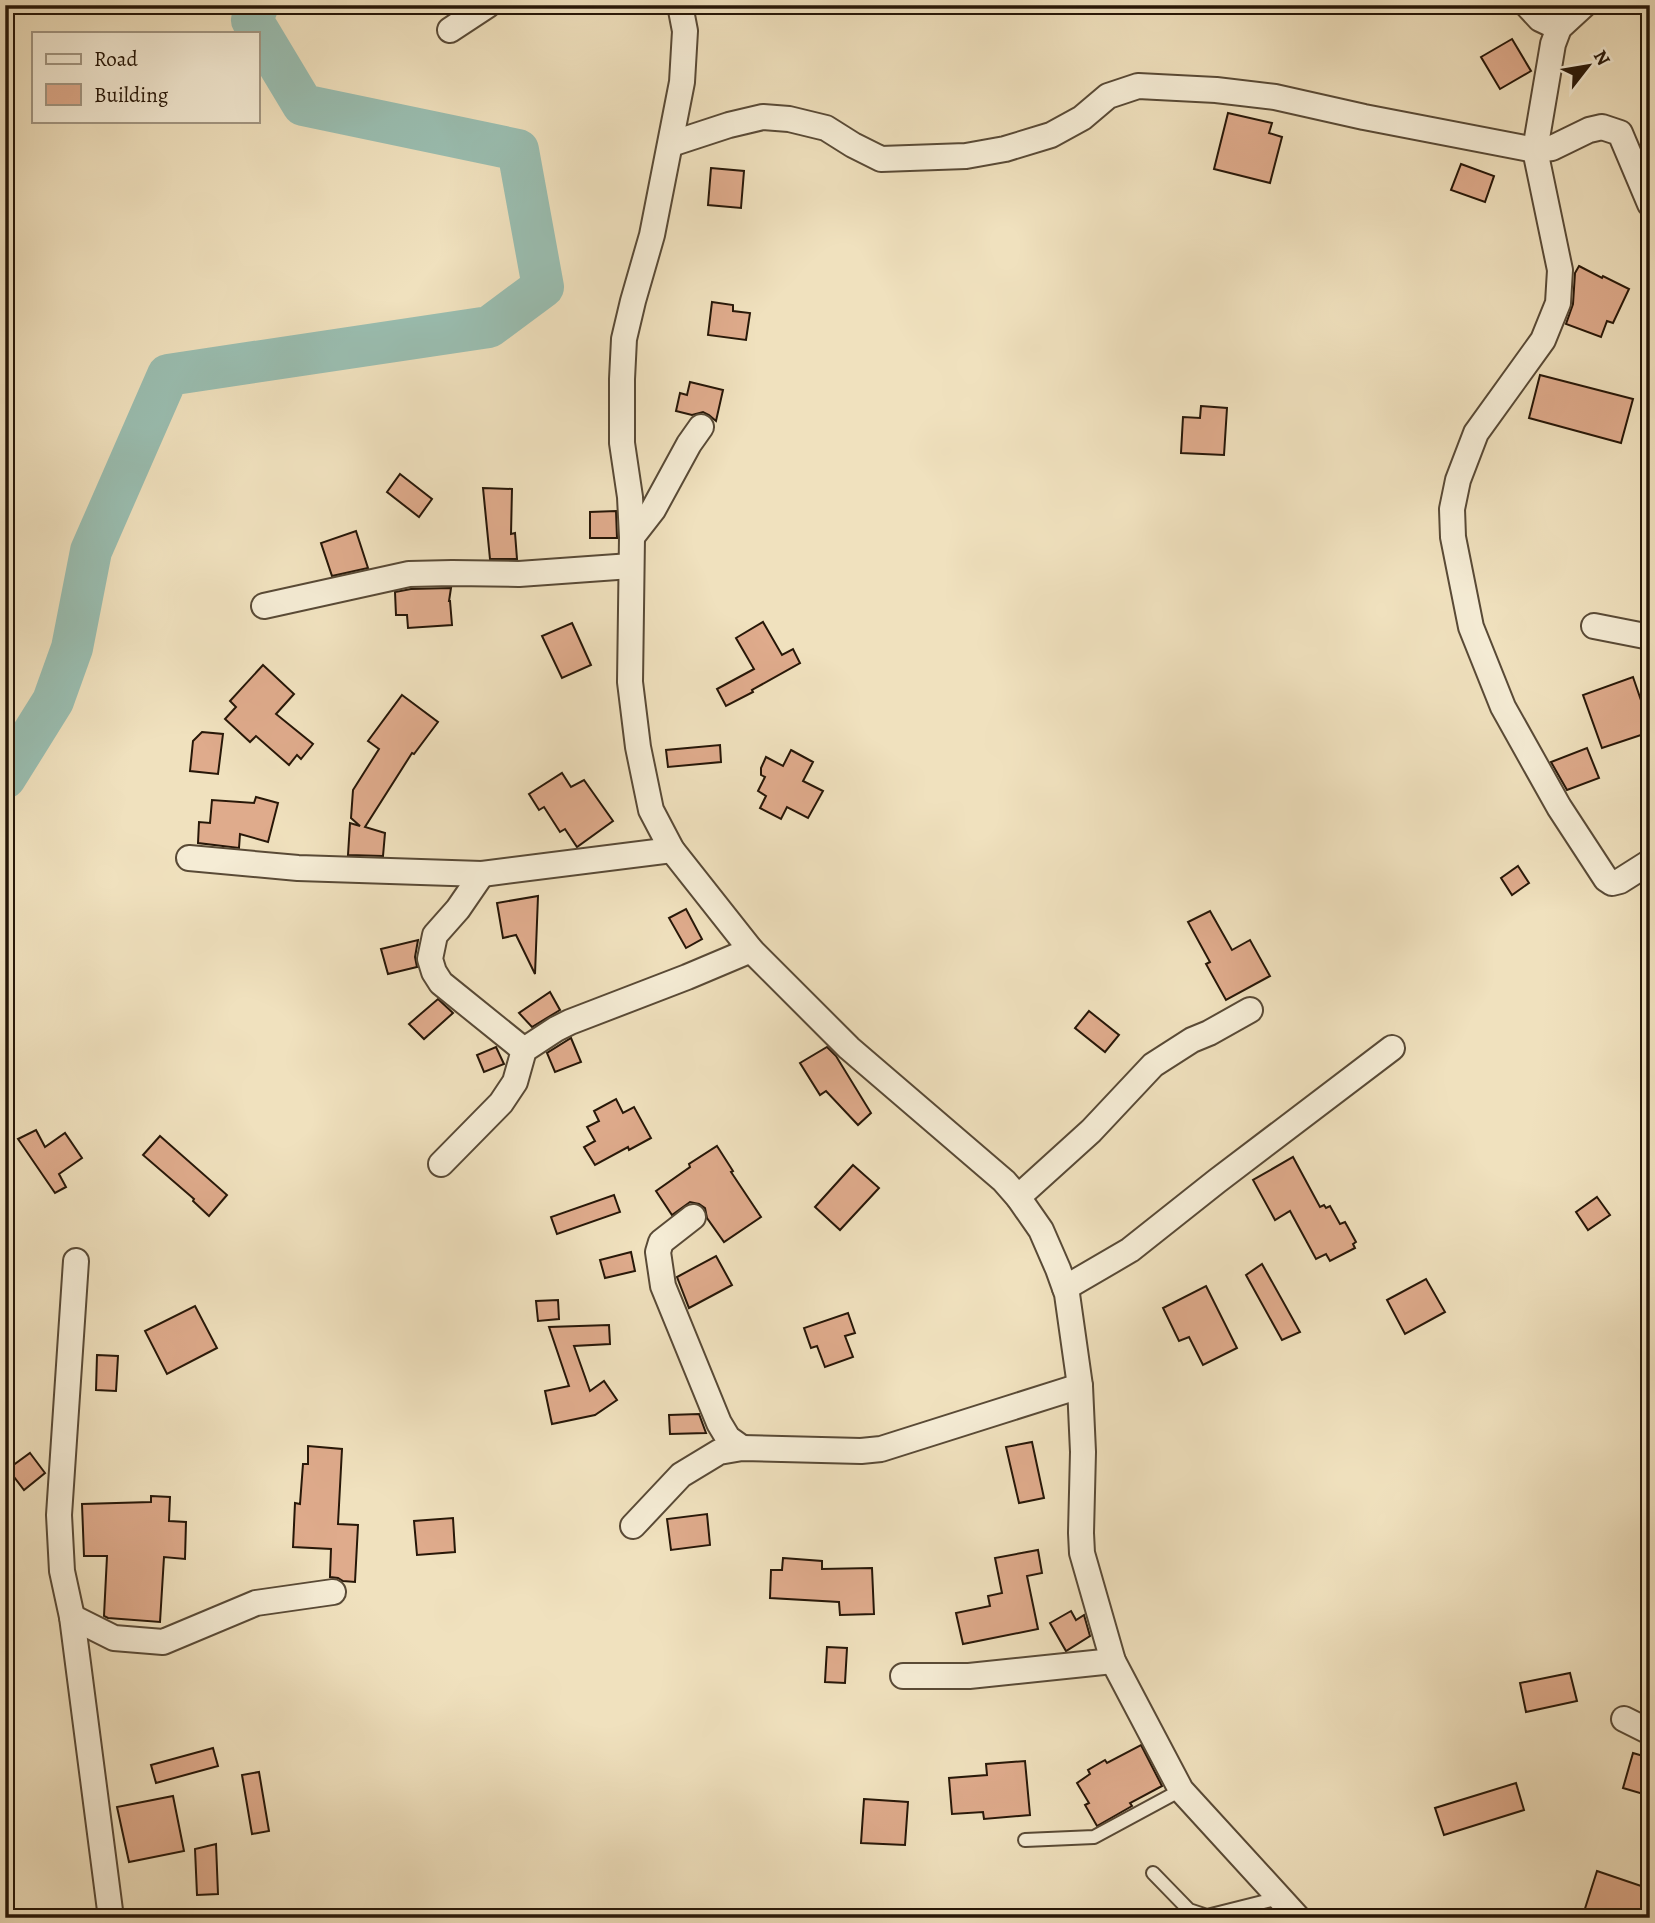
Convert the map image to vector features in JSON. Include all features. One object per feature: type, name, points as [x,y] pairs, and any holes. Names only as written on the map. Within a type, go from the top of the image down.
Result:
[{"type":"street","points":[[450,30],[488,5]]},
{"type":"street","points":[[680,5],[685,31],[682,82],[652,235],[632,301],[624,339],[622,443],[630,497],[632,537],[630,682],[638,747],[651,810],[672,850],[751,950],[849,1048],[1004,1181],[1041,1230],[1065,1288],[1080,1386],[1083,1452],[1082,1553],[1113,1661],[1181,1790],[1290,1912]]},
{"type":"street","points":[[1527,5],[1540,19],[1559,29]]},
{"type":"street","points":[[1584,5],[1559,29],[1553,44],[1535,150],[1559,270],[1558,303],[1543,340],[1476,433],[1458,480],[1452,509],[1453,537],[1471,627],[1498,696],[1559,807],[1606,879],[1612,883],[1650,862]]},
{"type":"street","points":[[671,144],[764,117],[789,119],[826,128],[881,159],[966,156],[1005,149],[1051,135],[1082,118],[1108,96],[1138,86],[1216,90],[1275,97],[1377,120],[1535,150],[1552,148],[1589,130],[1602,127],[1620,133],[1650,204]]},
{"type":"street","points":[[632,537],[653,510],[701,427]]},
{"type":"street","points":[[264,606],[410,575],[519,574],[631,566]]},
{"type":"street","points":[[1594,626],[1650,637]]},
{"type":"street","points":[[189,858],[298,868],[482,874],[672,850]]},
{"type":"street","points":[[482,874],[458,909],[435,935],[430,960],[441,983],[524,1050]]},
{"type":"street","points":[[441,1164],[501,1103],[514,1082],[524,1050],[570,1022],[751,950]]},
{"type":"street","points":[[1018,1197],[1091,1131],[1153,1065],[1192,1040],[1250,1010]]},
{"type":"street","points":[[1065,1288],[1130,1250],[1392,1048]]},
{"type":"street","points":[[693,1217],[661,1242],[658,1252],[663,1286],[719,1423],[728,1438],[742,1448]]},
{"type":"street","points":[[76,1261],[59,1514],[62,1571],[72,1617],[111,1918]]},
{"type":"street","points":[[633,1525],[681,1475],[719,1452],[742,1448],[861,1451],[881,1449],[1080,1386]]},
{"type":"street","points":[[72,1617],[114,1638],[163,1642],[256,1603],[332,1591]]},
{"type":"street","points":[[903,1676],[970,1676],[1113,1661]]},
{"type":"street","points":[[1624,1719],[1650,1732]]},
{"type":"lane","points":[[1025,1840],[1094,1837],[1181,1790]]},
{"type":"lane","points":[[1153,1873],[1189,1910],[1207,1916],[1290,1912]]},
{"type":"building","points":[[1512,39],[1531,71],[1500,89],[1481,57]]},
{"type":"building","points":[[1228,113],[1272,123],[1269,133],[1282,137],[1270,183],[1214,169]]},
{"type":"building","points":[[1461,164],[1494,176],[1485,202],[1451,190]]},
{"type":"building","points":[[711,168],[744,171],[741,208],[708,205]]},
{"type":"building","points":[[1579,266],[1629,289],[1613,323],[1607,321],[1601,337],[1566,324],[1573,304],[1575,273]]},
{"type":"building","points":[[712,302],[733,305],[733,311],[750,313],[746,340],[708,335]]},
{"type":"building","points":[[1540,375],[1633,399],[1621,443],[1529,418]]},
{"type":"building","points":[[690,382],[723,390],[716,421],[703,412],[692,415],[676,411],[680,393],[687,395]]},
{"type":"building","points":[[1201,406],[1227,408],[1224,455],[1181,453],[1183,417],[1200,418]]},
{"type":"building","points":[[400,474],[432,499],[419,517],[387,492]]},
{"type":"building","points":[[483,488],[512,489],[511,534],[515,533],[517,559],[490,559]]},
{"type":"building","points":[[616,511],[617,538],[590,538],[590,512]]},
{"type":"building","points":[[356,531],[368,568],[332,576],[321,543]]},
{"type":"building","points":[[451,588],[449,601],[452,625],[408,628],[407,615],[396,615],[395,592]]},
{"type":"building","points":[[763,622],[782,655],[793,649],[800,663],[726,706],[717,689],[754,669],[736,638]]},
{"type":"building","points":[[572,623],[591,665],[562,678],[542,636]]},
{"type":"building","points":[[263,665],[294,694],[276,714],[313,744],[301,759],[297,755],[289,765],[256,736],[250,742],[225,719],[236,707],[230,701]]},
{"type":"building","points":[[1633,677],[1644,709],[1650,707],[1650,732],[1602,748],[1583,695]]},
{"type":"building","points":[[402,695],[438,722],[414,754],[412,753],[365,827],[385,833],[383,856],[348,855],[350,823],[360,826],[351,818],[353,790],[379,749],[368,741]]},
{"type":"building","points":[[202,732],[223,734],[218,774],[190,771],[193,741]]},
{"type":"building","points":[[720,745],[721,762],[668,767],[666,750]]},
{"type":"building","points":[[1587,748],[1599,778],[1567,790],[1551,762]]},
{"type":"building","points":[[791,750],[813,762],[803,781],[823,791],[808,818],[787,807],[781,819],[760,808],[766,796],[758,791],[765,777],[761,775],[761,768],[766,757],[783,766]]},
{"type":"building","points":[[562,773],[571,787],[584,780],[613,821],[577,847],[565,829],[560,832],[544,807],[539,810],[529,794]]},
{"type":"building","points":[[256,797],[278,803],[268,842],[240,834],[239,848],[198,843],[199,822],[210,823],[212,800],[254,803]]},
{"type":"building","points":[[1518,866],[1529,883],[1512,895],[1501,878]]},
{"type":"building","points":[[538,896],[535,974],[516,935],[503,938],[497,903]]},
{"type":"building","points":[[686,909],[702,939],[686,948],[669,918]]},
{"type":"building","points":[[1210,911],[1232,950],[1250,940],[1270,976],[1226,1000],[1206,964],[1210,962],[1188,922]]},
{"type":"building","points":[[418,940],[415,957],[417,967],[388,974],[381,949]]},
{"type":"building","points":[[550,992],[560,1010],[532,1027],[519,1013]]},
{"type":"building","points":[[438,999],[453,1013],[424,1039],[409,1024]]},
{"type":"building","points":[[1089,1011],[1119,1035],[1105,1052],[1075,1028]]},
{"type":"building","points":[[571,1038],[581,1062],[555,1072],[547,1053]]},
{"type":"building","points":[[496,1047],[504,1064],[484,1072],[477,1055]]},
{"type":"building","points":[[827,1047],[836,1056],[871,1113],[858,1125],[826,1091],[820,1095],[800,1063]]},
{"type":"building","points":[[616,1099],[623,1113],[634,1107],[651,1138],[595,1165],[584,1147],[595,1141],[587,1127],[599,1121],[594,1111]]},
{"type":"building","points":[[36,1130],[45,1147],[65,1133],[82,1158],[59,1174],[66,1187],[55,1193],[18,1139]]},
{"type":"building","points":[[160,1136],[227,1195],[209,1216],[194,1199],[143,1155]]},
{"type":"building","points":[[717,1146],[761,1217],[724,1242],[707,1218],[705,1208],[690,1202],[672,1215],[656,1191],[690,1167],[689,1164]]},
{"type":"building","points":[[1293,1157],[1320,1207],[1330,1206],[1340,1224],[1345,1222],[1356,1242],[1353,1244],[1355,1248],[1330,1261],[1326,1254],[1316,1259],[1290,1211],[1275,1220],[1253,1180]]},
{"type":"building","points":[[853,1165],[879,1188],[840,1230],[815,1207]]},
{"type":"building","points":[[614,1195],[620,1212],[557,1234],[551,1217]]},
{"type":"building","points":[[1597,1197],[1610,1215],[1588,1230],[1576,1212]]},
{"type":"building","points":[[631,1252],[635,1271],[605,1278],[600,1260]]},
{"type":"building","points":[[716,1256],[732,1285],[689,1308],[677,1277]]},
{"type":"building","points":[[1262,1264],[1300,1332],[1282,1340],[1246,1275]]},
{"type":"building","points":[[1426,1279],[1445,1312],[1405,1334],[1387,1300]]},
{"type":"building","points":[[1206,1286],[1237,1348],[1203,1365],[1189,1337],[1179,1341],[1163,1308]]},
{"type":"building","points":[[558,1300],[559,1319],[538,1321],[536,1301]]},
{"type":"building","points":[[195,1306],[217,1348],[167,1374],[145,1331]]},
{"type":"building","points":[[848,1313],[855,1333],[845,1336],[853,1357],[825,1367],[817,1346],[811,1348],[804,1328]]},
{"type":"building","points":[[609,1325],[610,1344],[574,1346],[590,1391],[604,1381],[617,1400],[595,1415],[552,1424],[545,1391],[569,1386],[549,1327]]},
{"type":"building","points":[[97,1355],[118,1356],[116,1391],[96,1390]]},
{"type":"building","points":[[699,1414],[706,1433],[670,1434],[669,1415]]},
{"type":"building","points":[[1032,1442],[1044,1498],[1019,1503],[1006,1447]]},
{"type":"building","points":[[308,1446],[342,1449],[338,1524],[358,1525],[355,1582],[330,1577],[331,1549],[293,1547],[295,1503],[300,1504],[303,1464],[308,1464]]},
{"type":"building","points":[[30,1453],[45,1473],[24,1490],[8,1469]]},
{"type":"building","points":[[151,1496],[170,1497],[169,1521],[186,1522],[185,1559],[164,1557],[160,1622],[108,1618],[104,1616],[107,1556],[84,1556],[82,1504],[151,1502]]},
{"type":"building","points":[[707,1514],[710,1545],[671,1550],[667,1519]]},
{"type":"building","points":[[453,1518],[455,1552],[417,1555],[414,1521]]},
{"type":"building","points":[[1038,1550],[1042,1573],[1027,1576],[1038,1629],[963,1644],[956,1613],[990,1606],[988,1596],[1002,1593],[995,1558]]},
{"type":"building","points":[[783,1558],[822,1561],[822,1569],[872,1568],[874,1614],[840,1615],[839,1602],[770,1598],[771,1570],[782,1570]]},
{"type":"building","points":[[1071,1611],[1076,1620],[1084,1615],[1090,1636],[1066,1651],[1050,1623]]},
{"type":"building","points":[[827,1647],[847,1648],[845,1683],[825,1682]]},
{"type":"building","points":[[1570,1673],[1577,1701],[1526,1712],[1520,1683]]},
{"type":"building","points":[[1141,1745],[1162,1786],[1130,1803],[1132,1806],[1097,1826],[1085,1805],[1089,1803],[1077,1783],[1090,1774],[1088,1770]]},
{"type":"building","points":[[213,1748],[218,1766],[156,1783],[151,1765]]},
{"type":"building","points":[[1633,1753],[1650,1758],[1650,1796],[1623,1788]]},
{"type":"building","points":[[1025,1761],[1030,1815],[984,1819],[983,1812],[952,1814],[949,1778],[987,1775],[986,1764]]},
{"type":"building","points":[[259,1772],[269,1831],[252,1834],[242,1775]]},
{"type":"building","points":[[1516,1783],[1524,1810],[1444,1835],[1435,1808]]},
{"type":"building","points":[[173,1796],[184,1851],[129,1862],[117,1807]]},
{"type":"building","points":[[864,1799],[908,1802],[905,1845],[861,1843]]},
{"type":"building","points":[[216,1844],[218,1894],[197,1895],[195,1849]]},
{"type":"building","points":[[1597,1871],[1650,1889],[1650,1918],[1582,1918]]},
{"type":"waterway","points":[[5,778],[53,701],[72,648],[91,551],[168,375],[489,327],[543,287],[518,150],[303,105],[252,20],[258,5]]}]
